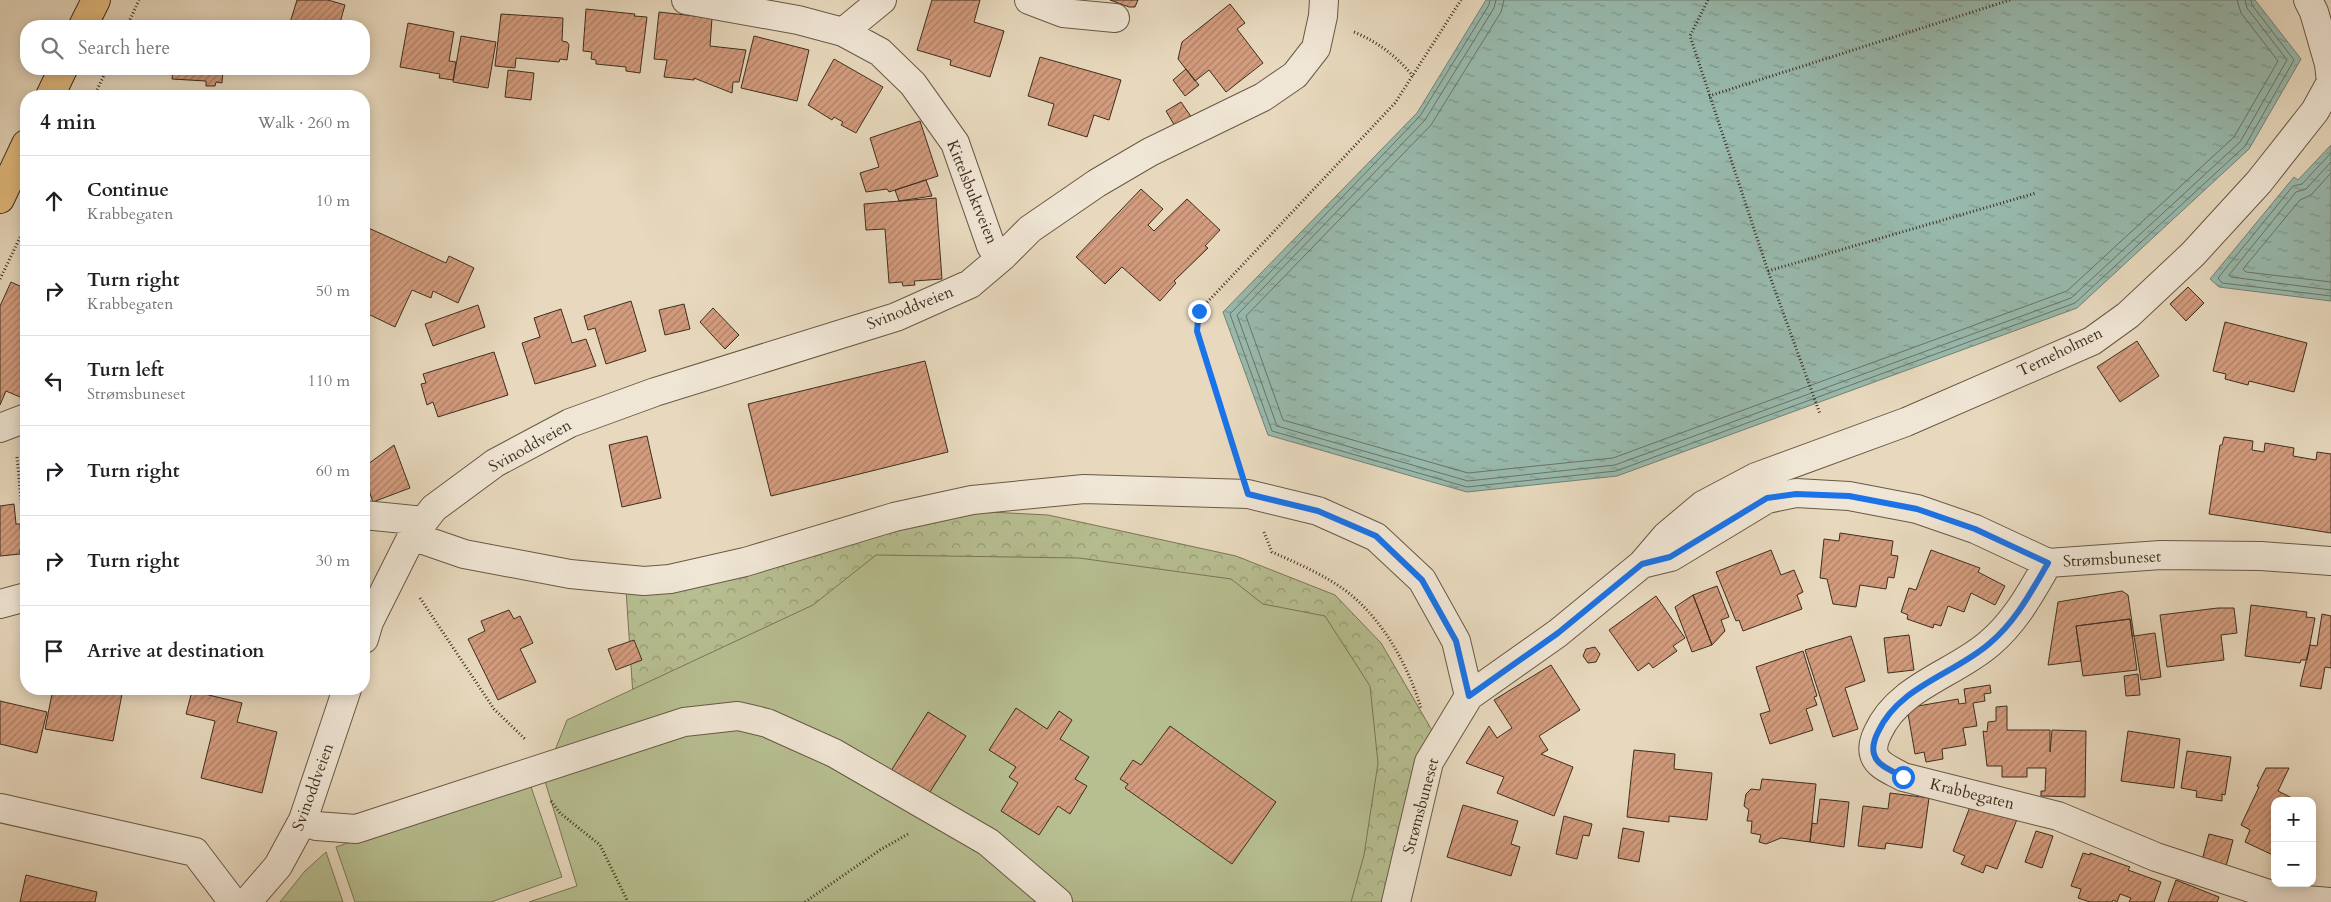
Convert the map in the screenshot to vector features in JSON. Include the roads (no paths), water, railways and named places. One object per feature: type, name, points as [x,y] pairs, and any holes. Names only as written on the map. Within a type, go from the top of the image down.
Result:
[{"type":"main road","points":[[86,20],[96,0]]},
{"type":"main road","points":[[53,90],[60,75]]},
{"type":"main road","points":[[0,199],[20,157]]},
{"type":"street","name":"Kittelsbuktveien","points":[[686,0],[798,20],[843,32],[880,52],[913,84],[955,143],[991,246],[1003,256]]},
{"type":"street","points":[[843,32],[882,0]]},
{"type":"street","points":[[1029,0],[1063,13],[1115,18]]},
{"type":"street","name":"Svinoddveien","points":[[370,620],[396,565],[418,528],[434,508],[495,463],[570,423],[655,392],[896,317],[970,284],[1003,256],[1030,229],[1096,183],[1150,152],[1263,97],[1295,75],[1316,48],[1323,16],[1324,0]]},
{"type":"street","name":"Terneholmen","points":[[1642,564],[1666,536],[1702,505],[1756,477],[1906,422],[2092,341],[2128,315],[2193,254],[2259,182],[2315,111],[2331,82],[2329,64],[2314,12],[2308,0]]},
{"type":"street","points":[[8,438],[20,425]]},
{"type":"street","points":[[370,516],[418,528],[473,556],[570,574],[644,581],[670,579],[745,562],[894,517],[972,500],[1084,489],[1248,494],[1318,511],[1376,536],[1422,580],[1456,641],[1469,696]]},
{"type":"street","name":"Strømsbuneset","points":[[1396,902],[1429,762],[1469,696],[1558,633],[1642,564],[1670,557],[1767,498],[1796,494],[1849,496],[1917,509],[1975,529],[2048,563],[2161,556],[2261,556],[2331,561]]},
{"type":"street","name":"Krabbegaten","points":[[2048,563],[2018,615],[1990,644],[1899,702],[1884,719],[1874,740],[1874,754],[1882,765],[1903,777],[2058,816],[2156,857],[2281,898],[2331,902]]},
{"type":"street","points":[[0,604],[20,599]]},
{"type":"street","name":"Svinoddveien","points":[[247,902],[278,866],[303,820],[345,695]]},
{"type":"street","points":[[303,820],[316,826],[356,829],[541,767],[684,722],[738,716],[767,723],[834,753],[988,842],[1058,902]]},
{"type":"street","points":[[0,808],[195,852],[233,902]]},
{"type":"water","points":[[1486,0],[2255,0],[2301,59],[2249,149],[2077,308],[1617,476],[1467,492],[1268,435],[1223,312],[1417,113]]},
{"type":"water","points":[[2331,145],[2331,301],[2219,287],[2210,279],[2294,177],[2298,180]]}]
